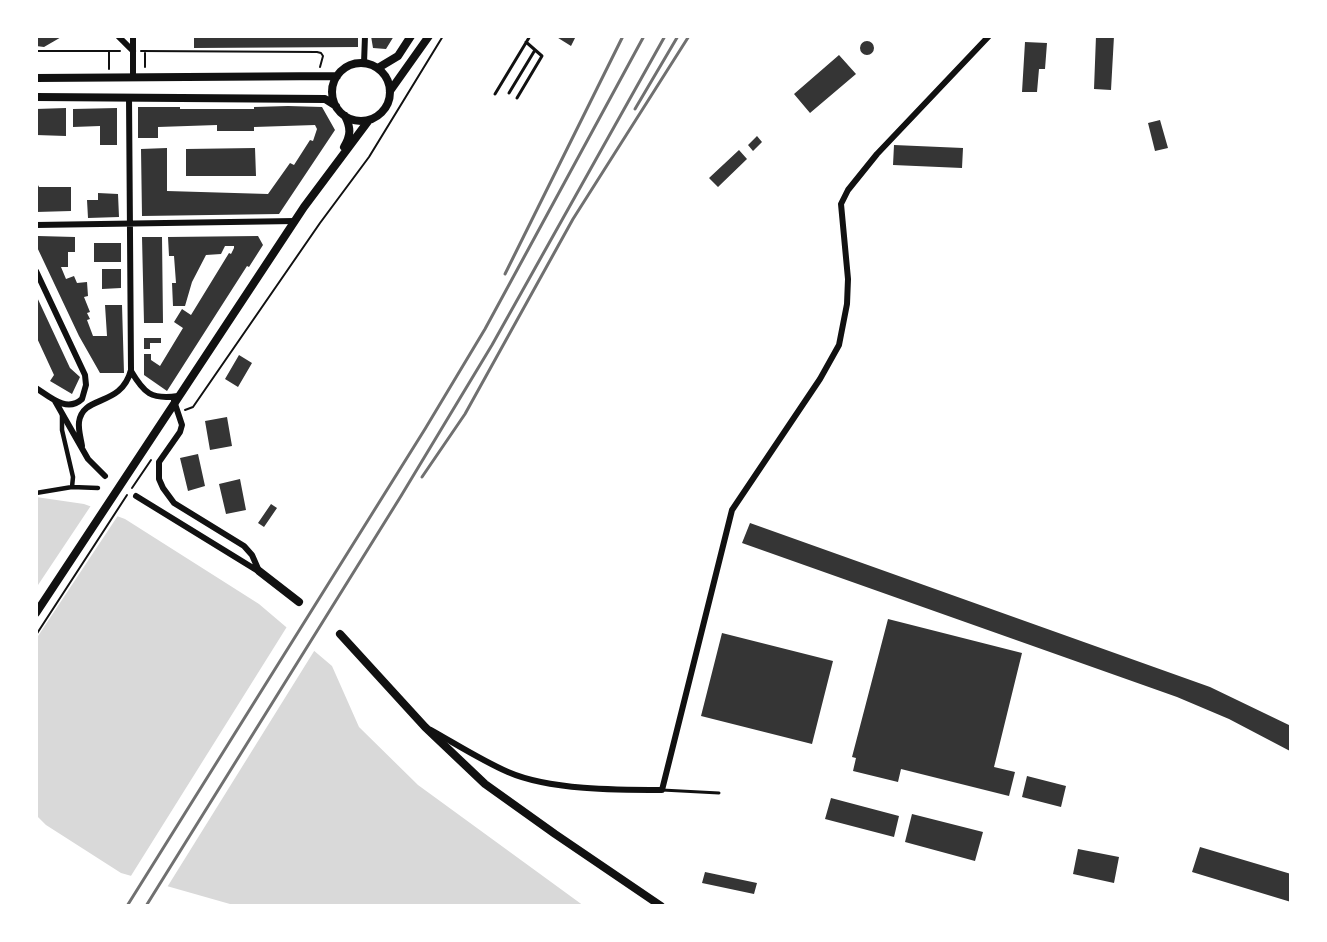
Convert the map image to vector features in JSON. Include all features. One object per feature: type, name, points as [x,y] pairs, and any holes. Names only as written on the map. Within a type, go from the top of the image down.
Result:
[{"type":"main road","points":[[378,68],[398,56],[411,36]]},
{"type":"main road","points":[[36,613],[295,221],[369,120],[387,106],[390,91],[429,36]]},
{"type":"main road","points":[[336,106],[333,91],[337,76],[349,66],[364,63],[378,68],[384,74],[390,91]]},
{"type":"main road","points":[[36,78],[337,76]]},
{"type":"main road","points":[[36,97],[325,99],[336,106],[350,126],[350,133],[337,161]]},
{"type":"main road","points":[[345,116],[361,121],[369,120]]},
{"type":"street","points":[[117,36],[133,51]]},
{"type":"street","points":[[133,36],[133,78]]},
{"type":"street","points":[[364,63],[365,36]]},
{"type":"street","points":[[425,727],[508,772],[543,783],[662,790],[732,510],[820,379],[839,345],[847,304],[848,279],[841,204],[877,154],[989,36]]},
{"type":"street","points":[[82,446],[79,429],[82,415],[91,405],[119,392],[128,383],[131,370],[129,97]]},
{"type":"street","points":[[36,225],[295,221]]},
{"type":"street","points":[[36,272],[85,375],[84,393],[78,403],[65,405],[36,388]]},
{"type":"street","points":[[131,370],[140,387],[152,396],[176,398],[182,424],[180,432],[159,462],[159,479],[163,488],[174,503],[244,546],[252,555],[259,571]]},
{"type":"street","points":[[55,401],[95,467],[105,476]]},
{"type":"street","points":[[61,409],[62,430],[73,477],[72,487]]},
{"type":"street","points":[[36,493],[72,487],[98,488]]},
{"type":"street","points":[[136,496],[259,571],[299,602]]},
{"type":"street","points":[[340,634],[425,727],[485,784],[661,906]]},
{"type":"lane","points":[[495,94],[530,36]]},
{"type":"lane","points":[[517,98],[542,56],[526,42]]},
{"type":"lane","points":[[509,93],[535,50]]},
{"type":"lane","points":[[662,790],[719,793]]},
{"type":"path","points":[[179,412],[193,407],[369,157],[443,36]]},
{"type":"path","points":[[36,51],[317,52],[323,56],[320,64]]},
{"type":"path","points":[[110,51],[110,69]]},
{"type":"path","points":[[145,51],[145,67]]},
{"type":"path","points":[[36,635],[150,461]]},
{"type":"shaded area","points":[[36,497],[84,504],[125,519],[259,604],[332,666],[359,727],[418,785],[584,906],[237,906],[121,873],[46,825],[36,815]]},
{"type":"pier","points":[[92,504],[119,514],[36,639],[36,588]]},
{"type":"pier","points":[[288,625],[316,648],[166,889],[129,879]]},
{"type":"building","points":[[36,36],[63,36],[44,47],[36,46]]},
{"type":"building","points":[[194,36],[358,36],[358,47],[194,48]]},
{"type":"building","points":[[371,36],[394,36],[386,49],[373,48]]},
{"type":"building","points":[[555,36],[576,36],[571,46]]},
{"type":"building","points":[[1096,36],[1114,36],[1111,90],[1094,89]]},
{"type":"building","points":[[867,41],[872,43],[874,48],[872,53],[867,55],[862,53],[860,48],[862,43]]},
{"type":"building","points":[[1025,42],[1047,43],[1045,69],[1039,69],[1037,92],[1022,92]]},
{"type":"building","points":[[839,55],[856,74],[810,113],[794,94]]},
{"type":"building","points":[[138,107],[254,109],[254,107],[322,107],[335,130],[279,214],[142,216],[141,149],[167,148],[167,191],[268,194],[290,163],[294,165],[310,140],[313,141],[317,129],[315,125],[254,127],[254,131],[217,131],[217,125],[158,127],[158,138],[138,138]]},
{"type":"building","points":[[66,108],[66,136],[36,135],[36,109]]},
{"type":"building","points":[[117,108],[117,145],[100,145],[100,126],[73,127],[73,109]]},
{"type":"building","points":[[1160,120],[1168,148],[1155,151],[1148,123]]},
{"type":"building","points":[[757,136],[762,142],[753,151],[748,145]]},
{"type":"building","points":[[894,145],[963,148],[962,168],[893,165]]},
{"type":"building","points":[[255,148],[256,176],[186,176],[186,149]]},
{"type":"building","points":[[739,150],[747,159],[718,187],[709,178]]},
{"type":"building","points":[[36,181],[39,187],[71,187],[71,211],[36,212]]},
{"type":"building","points":[[98,193],[118,194],[119,217],[88,218],[87,200],[98,200]]},
{"type":"building","points":[[38,236],[75,237],[75,252],[68,252],[68,267],[61,267],[66,279],[74,276],[77,283],[87,282],[88,296],[84,297],[90,312],[87,313],[90,319],[87,320],[93,336],[107,336],[105,305],[122,305],[124,373],[100,373],[79,336],[36,245]]},
{"type":"building","points":[[258,236],[263,245],[249,267],[247,266],[167,391],[144,375],[144,354],[151,354],[151,360],[160,366],[183,328],[174,322],[182,309],[191,315],[234,248],[234,246],[225,246],[221,254],[206,255],[192,282],[185,306],[173,306],[172,283],[176,283],[174,256],[169,256],[168,237]]},
{"type":"building","points":[[142,237],[162,237],[163,323],[144,323]]},
{"type":"building","points":[[94,243],[121,243],[121,262],[94,262]]},
{"type":"building","points":[[102,269],[121,269],[121,288],[102,289]]},
{"type":"building","points":[[36,295],[70,368],[80,377],[72,394],[50,381],[54,375],[36,336]]},
{"type":"building","points":[[144,338],[161,338],[161,343],[150,343],[150,349],[144,349]]},
{"type":"building","points":[[239,355],[252,363],[238,387],[225,379]]},
{"type":"building","points":[[227,417],[232,446],[210,450],[205,421]]},
{"type":"building","points":[[198,454],[205,486],[188,491],[180,458]]},
{"type":"building","points":[[240,479],[246,510],[226,514],[219,484]]},
{"type":"building","points":[[271,504],[277,508],[264,527],[258,523]]},
{"type":"building","points":[[750,523],[1210,687],[1291,726],[1291,750],[1229,719],[1177,697],[742,543]]},
{"type":"building","points":[[888,619],[1022,653],[994,767],[1015,772],[1009,796],[901,769],[898,782],[853,771],[856,758],[852,757]]},
{"type":"building","points":[[722,633],[833,661],[812,744],[701,716]]},
{"type":"building","points":[[1027,776],[1066,786],[1061,807],[1022,797]]},
{"type":"building","points":[[831,798],[899,816],[894,837],[825,819]]},
{"type":"building","points":[[912,814],[983,832],[975,861],[905,842]]},
{"type":"building","points":[[1200,847],[1291,874],[1291,902],[1192,872]]},
{"type":"building","points":[[1078,849],[1119,857],[1114,883],[1073,874]]},
{"type":"building","points":[[705,872],[757,883],[754,894],[702,883]]},
{"type":"railway","points":[[505,274],[623,36]]},
{"type":"railway","points":[[127,906],[485,329],[644,36]]},
{"type":"railway","points":[[146,906],[401,496],[492,345],[665,36]]},
{"type":"railway","points":[[635,109],[678,36]]},
{"type":"railway","points":[[422,477],[465,414],[573,219],[689,36]]}]
